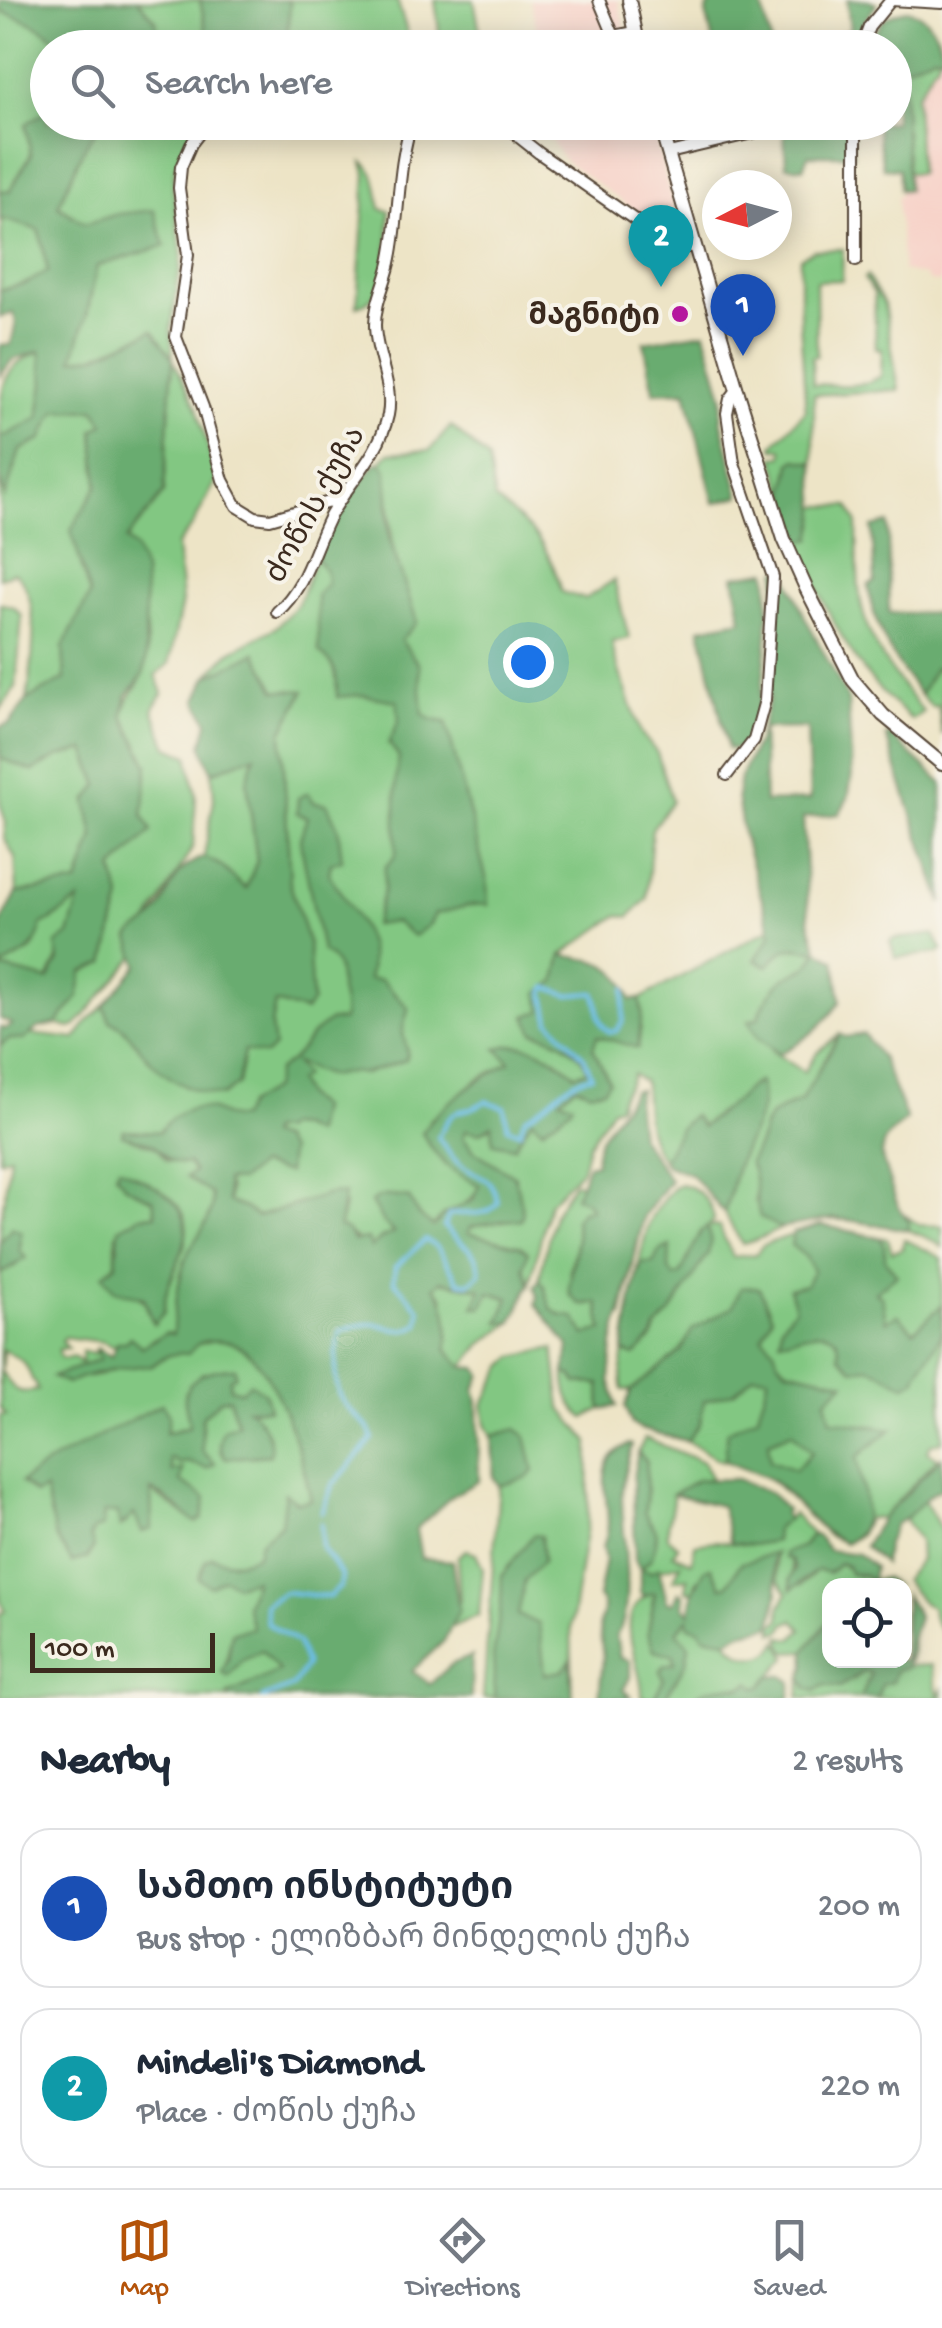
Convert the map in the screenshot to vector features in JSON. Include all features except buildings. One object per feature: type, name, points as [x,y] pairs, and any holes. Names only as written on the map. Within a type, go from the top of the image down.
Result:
[{"type":"street","points":[[599,0],[612,30]]},
{"type":"street","points":[[628,0],[634,30]]},
{"type":"street","points":[[867,30],[891,0],[942,2]]},
{"type":"street","points":[[194,140],[181,166],[188,255],[176,338],[203,407],[223,480],[237,506],[255,517],[270,520],[340,498]]},
{"type":"street","name":"ძოწის ქუჩა","points":[[277,612],[293,598],[306,576],[317,542],[340,498],[366,468],[384,430],[390,400],[375,330],[376,308],[392,255],[409,140]]},
{"type":"street","points":[[523,140],[677,248],[694,246]]},
{"type":"street","points":[[664,140],[784,538],[838,656],[874,705],[942,764]]},
{"type":"street","points":[[668,154],[725,140]]},
{"type":"street","points":[[856,140],[856,260]]},
{"type":"street","points":[[727,776],[754,740],[765,700],[773,576],[734,463],[727,413],[737,390]]},
{"type":"shaded area","points":[[530,0],[618,0],[626,30],[537,30]]},
{"type":"shaded area","points":[[942,55],[942,282],[903,271],[897,196],[900,190],[908,190],[907,173],[919,173],[916,96]]},
{"type":"shaded area","points":[[551,140],[656,140],[680,230],[666,233],[564,160]]},
{"type":"green space","points":[[0,0],[138,0],[156,21],[156,30],[43,30],[0,11]]},
{"type":"green space","points":[[138,0],[200,0],[206,30],[156,30],[156,21]]},
{"type":"green space","points":[[200,0],[287,0],[290,4],[288,30],[206,30]]},
{"type":"green space","points":[[287,0],[397,0],[407,30],[287,30]]},
{"type":"green space","points":[[435,0],[474,0],[480,30],[439,30]]},
{"type":"green space","points":[[761,0],[768,30],[710,30],[706,13],[711,1]]},
{"type":"green space","points":[[847,0],[877,4],[861,30],[850,30]]},
{"type":"green space","points":[[907,10],[921,16],[939,40],[942,55],[934,54],[912,64],[912,30],[876,30],[892,14]]},
{"type":"green space","points":[[0,11],[43,30],[30,30],[30,122],[26,124],[31,155],[9,191],[0,191]]},
{"type":"green space","points":[[941,55],[916,96],[919,173],[907,173],[905,140],[912,140],[912,64]]},
{"type":"green space","points":[[30,122],[30,140],[89,140],[58,206],[85,224],[118,214],[154,210],[165,246],[97,266],[73,359],[95,356],[153,330],[173,359],[164,492],[126,540],[135,548],[144,571],[146,659],[143,675],[127,695],[123,715],[148,765],[143,815],[152,831],[113,869],[121,898],[105,963],[83,972],[78,998],[56,1024],[38,1028],[24,1039],[9,1039],[0,1046],[0,1027],[6,1029],[12,1024],[0,1019],[0,925],[17,893],[78,883],[94,837],[87,801],[99,785],[85,750],[58,757],[32,771],[0,758],[0,727],[10,723],[27,700],[65,679],[63,647],[90,595],[71,530],[98,485],[94,430],[104,424],[95,409],[56,411],[41,440],[20,450],[5,497],[0,479],[0,436],[39,418],[44,383],[40,351],[12,360],[0,376],[0,345],[11,344],[16,322],[13,313],[0,317],[0,290],[27,283],[48,271],[39,230],[0,221],[0,191],[10,191],[31,155],[26,124]],"holes":[[[79,901],[69,935],[56,945],[59,960],[48,980],[1,968],[33,946],[41,925]]]},
{"type":"green space","points":[[89,140],[190,140],[175,167],[173,188],[182,256],[171,329],[173,359],[197,408],[217,479],[193,525],[177,545],[182,602],[169,664],[156,675],[163,693],[153,710],[168,747],[188,755],[196,794],[193,847],[148,923],[130,938],[136,955],[76,1026],[70,1028],[56,1024],[78,998],[83,971],[105,962],[121,898],[113,869],[127,853],[143,815],[148,765],[123,715],[143,673],[147,643],[125,541],[164,492],[173,360],[153,330],[95,356],[72,360],[97,266],[165,245],[118,214],[85,224],[58,205]]},
{"type":"green space","points":[[784,140],[853,140],[853,155],[808,155],[803,168],[786,166]]},
{"type":"green space","points":[[879,140],[906,140],[908,190],[900,190],[899,169],[883,168]]},
{"type":"green space","points":[[363,162],[374,176],[381,209],[390,211],[382,280],[369,301],[357,306],[366,174]]},
{"type":"green space","points":[[2,218],[39,230],[48,272],[0,290]]},
{"type":"green space","points":[[843,249],[842,280],[816,281],[817,356],[812,357],[813,384],[857,385],[881,376],[882,349],[876,348],[874,293],[864,278],[867,276],[884,304],[899,390],[814,395],[814,463],[797,459],[791,463],[786,492],[801,540],[817,515],[815,506],[849,506],[857,522],[858,579],[865,620],[887,664],[923,712],[912,720],[873,682],[839,632],[812,575],[774,457],[783,456],[783,449],[774,449],[773,445],[806,410],[800,258],[813,250]]},
{"type":"green space","points":[[705,332],[723,396],[721,419],[740,496],[714,503],[686,391],[654,392],[644,342]]},
{"type":"green space","points":[[41,351],[44,383],[39,418],[0,436],[5,382],[17,365]]},
{"type":"green space","points":[[96,409],[104,424],[94,430],[98,485],[88,505],[81,567],[90,595],[63,647],[65,679],[27,700],[33,651],[32,614],[23,583],[14,572],[0,578],[0,479],[5,495],[20,450],[41,440],[56,411]]},
{"type":"green space","points":[[451,426],[488,459],[495,500],[538,539],[562,592],[585,599],[614,580],[629,638],[612,642],[615,659],[641,733],[657,753],[672,801],[652,829],[647,899],[629,917],[619,915],[562,955],[556,981],[534,1032],[573,1050],[588,1071],[575,1075],[556,1059],[498,1049],[511,1062],[477,1080],[429,1121],[480,1184],[476,1192],[433,1227],[418,1215],[409,1198],[377,1199],[372,1202],[395,1233],[371,1249],[339,1227],[344,1205],[307,1201],[256,1217],[228,1202],[225,1180],[253,1169],[270,1130],[299,1127],[319,1108],[305,1097],[297,1081],[273,1089],[240,1118],[202,1109],[185,1111],[159,1132],[123,1130],[122,1135],[156,1147],[167,1161],[188,1162],[194,1173],[187,1177],[211,1194],[210,1216],[183,1266],[174,1334],[153,1339],[142,1347],[118,1342],[113,1347],[64,1337],[61,1341],[68,1349],[59,1349],[59,1356],[74,1357],[81,1363],[82,1351],[93,1354],[96,1348],[100,1350],[100,1359],[53,1377],[94,1376],[130,1365],[152,1366],[177,1352],[217,1340],[231,1341],[247,1349],[261,1365],[285,1410],[312,1501],[260,1542],[257,1555],[235,1562],[213,1557],[224,1578],[255,1578],[246,1605],[252,1629],[232,1632],[226,1662],[228,1676],[242,1660],[263,1650],[280,1672],[229,1694],[228,1698],[0,1698],[0,1614],[5,1611],[0,1600],[0,1415],[6,1415],[0,1407],[0,1274],[16,1266],[21,1245],[12,1228],[0,1242],[10,1155],[0,1160],[0,1046],[9,1039],[24,1039],[30,1034],[76,1039],[104,1006],[110,1021],[121,1025],[148,1059],[238,1083],[244,1050],[273,1047],[275,1003],[305,1011],[308,942],[290,884],[282,732],[304,692],[276,690],[256,653],[207,677],[230,652],[275,628],[298,604],[316,557],[326,572],[327,584],[317,595],[319,611],[395,558],[387,482],[381,462],[389,453],[430,450]],"holes":[[[127,1172],[174,1201],[187,1226],[164,1312],[153,1323],[144,1302],[125,1294],[108,1270],[116,1264],[116,1234],[141,1216],[156,1216],[153,1200],[140,1194]],[[3,1350],[24,1363],[38,1390],[16,1389],[1,1371]],[[202,1373],[230,1378],[229,1388],[241,1391],[266,1409],[247,1408],[266,1430],[270,1455],[226,1458],[220,1451],[239,1424],[228,1397],[220,1399],[202,1417],[202,1451],[214,1463],[207,1468],[171,1457],[169,1467],[173,1472],[182,1470],[181,1482],[196,1522],[151,1491],[124,1525],[117,1512],[103,1513],[90,1537],[94,1547],[88,1558],[73,1562],[154,1429],[175,1432],[190,1427],[186,1394]]]},
{"type":"green space","points":[[797,459],[814,463],[817,515],[812,539],[801,541],[786,492],[791,463]]},
{"type":"green space","points":[[381,462],[387,471],[389,537],[417,622],[401,640],[419,665],[423,714],[446,722],[487,881],[488,905],[435,914],[430,924],[414,936],[395,922],[374,925],[384,889],[385,867],[396,855],[399,757],[389,743],[399,720],[397,701],[361,695],[337,697],[335,671],[319,652],[317,595],[327,584],[326,572],[316,557],[342,507],[376,463]]},
{"type":"green space","points":[[888,523],[889,613],[935,613],[942,623],[942,671],[935,668],[920,695],[886,644],[868,586],[875,582],[872,527]]},
{"type":"green space","points":[[784,568],[848,699],[852,775],[848,798],[839,814],[803,818],[809,920],[818,950],[835,960],[841,1001],[814,1031],[779,1054],[758,1038],[748,1021],[758,1018],[778,985],[808,965],[817,951],[789,948],[768,966],[755,960],[772,934],[743,835],[737,796],[740,777],[758,740],[769,700],[777,571]],"holes":[[[807,728],[810,800],[765,802],[762,729]]]},
{"type":"green space","points":[[767,571],[767,631],[754,729],[744,746],[728,749],[700,628],[742,620],[734,576]]},
{"type":"green space","points":[[0,603],[14,607],[22,616],[16,687],[0,710]]},
{"type":"green space","points":[[256,653],[276,690],[304,691],[282,732],[290,884],[308,942],[312,1002],[305,1011],[275,1003],[271,1025],[274,1047],[266,1055],[244,1051],[238,1084],[222,1096],[189,1088],[171,1078],[126,1031],[110,1021],[104,1006],[138,965],[130,938],[156,915],[183,870],[204,857],[220,865],[246,889],[257,861],[247,781],[255,755],[212,772],[202,746],[208,722],[197,700],[207,677]]},
{"type":"green space","points":[[935,668],[942,671],[942,735],[938,705],[932,707],[920,695]]},
{"type":"green space","points":[[890,735],[942,783],[942,903],[887,740]]},
{"type":"green space","points":[[85,750],[99,786],[87,801],[94,837],[78,884],[17,893],[15,858],[4,837],[0,758],[33,771],[58,757]]},
{"type":"green space","points":[[255,754],[247,782],[257,861],[245,891],[220,865],[204,857],[214,799],[212,772]]},
{"type":"green space","points":[[308,793],[314,802],[327,804],[338,828],[342,860],[331,863],[329,874],[366,937],[371,965],[368,979],[381,980],[408,1007],[403,1029],[407,1055],[406,1060],[364,1074],[329,1076],[295,1063],[304,1076],[297,1081],[305,1097],[319,1108],[314,1134],[299,1127],[270,1130],[268,1136],[281,1140],[289,1151],[287,1173],[259,1165],[240,1181],[226,1180],[228,1202],[257,1217],[329,1194],[344,1193],[339,1227],[347,1230],[354,1241],[368,1239],[371,1248],[394,1233],[371,1202],[381,1197],[409,1198],[418,1215],[433,1226],[445,1214],[473,1200],[479,1185],[446,1165],[422,1133],[450,1102],[510,1062],[497,1049],[528,1047],[548,1055],[575,1074],[588,1071],[573,1050],[534,1032],[526,1016],[542,1011],[538,993],[556,981],[562,955],[606,965],[620,977],[631,1000],[640,999],[638,1048],[597,1036],[593,1048],[609,1081],[604,1089],[590,1092],[575,1086],[560,1099],[573,1103],[570,1109],[542,1129],[532,1119],[514,1147],[493,1143],[492,1125],[479,1133],[466,1130],[463,1137],[474,1151],[515,1177],[523,1212],[521,1219],[476,1226],[468,1233],[520,1246],[528,1252],[524,1267],[530,1284],[511,1323],[499,1322],[509,1298],[490,1292],[482,1307],[474,1307],[481,1289],[441,1281],[434,1287],[447,1316],[446,1349],[463,1367],[477,1368],[482,1375],[475,1389],[479,1481],[453,1495],[416,1529],[421,1558],[452,1561],[459,1610],[444,1641],[412,1671],[430,1684],[452,1664],[472,1656],[471,1698],[228,1698],[228,1694],[279,1671],[262,1650],[242,1660],[228,1676],[222,1672],[232,1632],[252,1628],[246,1605],[255,1579],[236,1585],[224,1578],[211,1586],[198,1578],[206,1560],[213,1557],[235,1562],[257,1555],[260,1542],[281,1524],[285,1493],[297,1502],[311,1500],[301,1458],[270,1381],[239,1346],[216,1340],[200,1343],[188,1354],[168,1355],[152,1366],[108,1370],[68,1384],[52,1377],[100,1359],[97,1351],[111,1356],[118,1342],[130,1337],[142,1347],[166,1333],[173,1334],[185,1261],[211,1211],[211,1194],[186,1177],[194,1172],[188,1163],[172,1162],[150,1144],[122,1135],[123,1130],[159,1132],[174,1117],[194,1109],[240,1118],[248,1104],[273,1089],[277,1071],[292,1060],[313,1034],[329,1021],[343,1020],[338,971],[322,951],[300,839],[307,817],[297,813],[298,798]]},
{"type":"green space","points":[[80,900],[69,936],[48,980],[0,968],[33,949],[41,925]]},
{"type":"green space","points":[[769,929],[772,935],[756,960],[767,966],[789,948],[818,950],[805,971],[784,978],[772,1051],[804,1072],[817,1052],[840,1034],[801,1101],[774,1113],[765,1124],[749,1162],[757,1180],[755,1201],[886,1137],[880,1151],[882,1169],[899,1211],[919,1225],[942,1226],[942,1247],[893,1227],[834,1220],[792,1224],[742,1244],[724,1213],[760,1112],[759,1082],[702,1128],[693,1116],[663,1160],[649,1133],[644,1082],[633,1074],[619,1106],[612,1108],[588,1145],[582,1169],[549,1203],[530,1284],[524,1267],[527,1252],[520,1246],[468,1233],[475,1226],[521,1219],[515,1177],[474,1151],[463,1137],[466,1129],[486,1130],[493,1124],[532,1119],[575,1085],[609,1081],[593,1048],[597,1035],[638,1048],[640,999]]},
{"type":"green space","points":[[934,934],[942,950],[939,953],[895,958],[890,941],[893,939]]},
{"type":"green space","points":[[840,1034],[864,1034],[882,1059],[907,1120],[884,1142],[882,1156],[896,1201],[909,1221],[908,1230],[835,1218],[780,1228],[760,1217],[749,1162],[765,1125],[775,1114],[801,1101]]},
{"type":"green space","points":[[759,1082],[760,1112],[724,1213],[691,1174],[666,1165],[663,1160],[680,1128],[693,1115],[702,1127]]},
{"type":"green space","points":[[633,1090],[639,1090],[636,1101],[640,1137],[670,1180],[644,1215],[613,1345],[610,1380],[617,1406],[601,1409],[600,1384],[577,1383],[565,1373],[569,1346],[536,1304],[535,1287],[539,1280],[551,1309],[574,1317],[585,1335],[603,1330],[598,1303],[580,1304],[569,1288],[577,1239],[575,1219],[581,1211],[591,1209],[585,1200],[575,1197],[588,1165],[596,1163],[603,1134]]},
{"type":"green space","points":[[650,1151],[670,1180],[644,1215],[622,1316],[613,1305],[575,1219],[577,1239],[570,1271],[585,1305],[598,1303],[603,1330],[585,1335],[581,1327],[551,1309],[539,1280],[554,1214],[574,1182],[580,1183]]},
{"type":"green space","points":[[119,1167],[174,1201],[186,1225],[164,1312],[154,1324],[144,1298],[114,1290],[103,1275],[116,1264],[119,1228],[141,1216],[156,1215],[153,1200],[125,1186],[116,1174]]},
{"type":"green space","points":[[681,1184],[699,1192],[707,1202],[714,1220],[708,1227],[719,1226],[733,1257],[756,1254],[763,1245],[821,1225],[888,1239],[892,1252],[902,1249],[904,1239],[942,1258],[942,1442],[931,1444],[927,1451],[938,1458],[881,1519],[868,1518],[859,1536],[845,1543],[828,1536],[776,1484],[755,1470],[717,1459],[687,1441],[632,1424],[625,1407],[632,1390],[623,1390],[622,1378],[636,1277],[651,1218],[675,1186]]},
{"type":"green space","points":[[821,1225],[880,1238],[885,1260],[897,1275],[875,1292],[882,1297],[886,1321],[898,1315],[914,1331],[942,1305],[940,1337],[915,1380],[906,1385],[869,1367],[853,1369],[839,1356],[834,1336],[826,1333],[780,1340],[781,1325],[795,1308],[789,1289],[806,1285],[813,1271],[806,1257],[791,1245],[793,1233]]},
{"type":"green space","points":[[12,1227],[21,1232],[20,1251],[26,1258],[0,1274],[0,1242]]},
{"type":"green space","points":[[707,1227],[711,1242],[708,1254],[670,1314],[634,1356],[623,1352],[642,1263],[653,1263],[659,1251],[670,1246],[669,1269],[674,1277],[680,1275],[701,1231]]},
{"type":"green space","points":[[440,1281],[482,1289],[474,1306],[489,1292],[510,1299],[500,1322],[511,1323],[482,1344],[463,1367],[446,1348],[443,1297],[434,1287]]},
{"type":"green space","points":[[741,1288],[759,1288],[772,1316],[762,1336],[774,1348],[778,1361],[787,1369],[845,1382],[826,1400],[831,1420],[892,1429],[857,1457],[865,1516],[856,1535],[845,1543],[816,1524],[771,1480],[725,1460],[727,1431],[758,1416],[768,1376],[754,1375],[734,1392],[704,1401],[700,1423],[687,1441],[640,1429],[632,1424],[625,1407],[632,1390],[681,1351],[692,1330],[732,1307]],"holes":[[[792,1432],[812,1452],[795,1470],[770,1461],[768,1442]]]},
{"type":"green space","points":[[554,1348],[561,1408],[589,1442],[588,1520],[571,1625],[573,1698],[483,1698],[499,1486],[494,1478],[492,1436],[483,1405],[503,1367],[514,1357]]},
{"type":"green space","points":[[235,1368],[230,1388],[241,1391],[250,1383],[265,1393],[269,1409],[248,1409],[265,1429],[270,1455],[226,1458],[220,1447],[221,1437],[224,1429],[238,1424],[229,1398],[220,1400],[202,1417],[202,1451],[215,1464],[207,1468],[187,1462],[177,1464],[170,1458],[172,1472],[183,1469],[181,1482],[206,1498],[202,1519],[195,1522],[151,1491],[152,1529],[142,1532],[134,1514],[120,1527],[117,1513],[104,1513],[103,1527],[93,1530],[90,1536],[94,1547],[87,1558],[72,1562],[55,1536],[45,1490],[35,1494],[21,1482],[46,1464],[162,1404],[169,1415],[166,1433],[189,1427],[185,1402],[189,1385],[210,1372]]},
{"type":"green space","points":[[565,1373],[577,1383],[600,1384],[601,1409],[585,1418],[575,1409]]},
{"type":"green space","points":[[516,1429],[526,1436],[534,1471],[528,1477],[499,1486],[494,1478],[492,1436]]},
{"type":"green space","points":[[645,1438],[703,1462],[712,1479],[697,1480],[673,1494],[668,1537],[678,1546],[673,1554],[692,1562],[695,1544],[715,1541],[751,1545],[774,1541],[776,1529],[793,1513],[812,1534],[791,1560],[793,1575],[801,1585],[817,1570],[833,1570],[840,1563],[857,1576],[867,1578],[822,1578],[822,1630],[805,1651],[787,1652],[781,1637],[792,1639],[802,1629],[794,1620],[774,1633],[773,1626],[780,1619],[787,1593],[778,1580],[775,1554],[741,1563],[727,1585],[721,1586],[711,1567],[696,1582],[693,1592],[686,1591],[688,1578],[673,1580],[681,1564],[651,1572],[640,1568],[647,1519],[647,1462],[638,1452]]},
{"type":"green space","points":[[630,1444],[622,1492],[625,1609],[616,1635],[620,1658],[630,1661],[630,1677],[623,1689],[632,1698],[599,1698],[603,1657],[599,1624],[603,1604],[598,1597],[608,1519],[605,1476],[616,1453]]},
{"type":"green space","points":[[638,1452],[647,1462],[644,1512],[657,1533],[652,1558],[641,1568],[651,1572],[659,1568],[667,1601],[673,1603],[679,1592],[690,1614],[693,1592],[705,1569],[711,1567],[721,1586],[727,1585],[741,1563],[776,1553],[773,1560],[778,1594],[771,1626],[742,1632],[727,1640],[704,1636],[699,1629],[689,1626],[688,1619],[677,1631],[689,1646],[686,1663],[665,1698],[654,1698],[664,1679],[660,1671],[664,1665],[675,1663],[674,1655],[654,1650],[648,1633],[655,1593],[640,1593],[640,1569],[635,1560],[633,1477]]},
{"type":"green space","points":[[942,1457],[942,1489],[895,1524],[884,1564],[864,1546],[881,1519]]},
{"type":"green space","points":[[737,1479],[771,1493],[786,1510],[788,1519],[776,1529],[775,1541],[731,1543],[721,1506],[673,1494],[697,1480]]},
{"type":"green space","points":[[924,1500],[942,1531],[942,1632],[932,1608],[912,1590],[912,1578],[906,1578],[920,1559],[919,1541],[905,1520]]},
{"type":"green space","points":[[812,1534],[828,1550],[858,1554],[874,1567],[872,1578],[850,1574],[847,1566],[840,1563],[829,1573],[817,1570],[791,1590],[790,1579],[795,1569],[784,1553],[803,1546]]},
{"type":"green space","points":[[533,1535],[541,1536],[543,1561],[525,1580],[518,1615],[539,1624],[545,1674],[562,1671],[570,1661],[573,1698],[495,1698],[493,1657],[502,1575]]},
{"type":"green space","points":[[466,1550],[476,1553],[483,1569],[479,1615],[452,1627],[450,1621],[460,1600],[457,1557]]},
{"type":"green space","points":[[655,1592],[648,1633],[654,1650],[674,1654],[675,1663],[654,1698],[642,1698],[630,1625],[632,1611],[640,1600]]},
{"type":"green space","points":[[912,1607],[918,1618],[912,1628]]},
{"type":"green space","points":[[912,1607],[918,1618],[912,1639]]},
{"type":"green space","points":[[690,1615],[704,1636],[727,1640],[738,1652],[760,1656],[778,1642],[787,1657],[762,1686],[713,1689],[697,1694],[696,1698],[665,1698],[689,1646],[677,1631]]},
{"type":"green space","points":[[822,1629],[822,1668],[903,1668],[896,1670],[892,1682],[882,1684],[877,1698],[861,1698],[871,1673],[864,1671],[840,1687],[825,1685],[815,1691],[807,1688],[802,1677],[805,1651]]},
{"type":"green space","points":[[931,1665],[942,1698],[876,1698],[872,1676],[861,1698],[799,1698],[802,1677],[807,1688],[854,1679],[864,1671]]},
{"type":"green space","points":[[770,1676],[784,1676],[792,1682],[790,1698],[696,1698],[713,1688],[741,1688],[751,1682],[755,1687],[762,1686]]},
{"type":"waterway","points":[[322,1513],[332,1486],[373,1439],[337,1387],[339,1332],[363,1324],[401,1330],[419,1324],[420,1309],[394,1281],[395,1267],[425,1240],[437,1247],[459,1282],[469,1283],[480,1274],[473,1253],[444,1227],[449,1215],[482,1213],[498,1202],[491,1185],[459,1164],[445,1147],[438,1137],[444,1125],[454,1114],[486,1101],[504,1107],[508,1128],[520,1132],[525,1117],[573,1083],[592,1076],[584,1057],[550,1021],[544,992],[547,987],[568,995],[594,993],[602,1024],[610,1032],[616,1031],[623,1021],[625,989]]},
{"type":"waterway","points":[[263,1698],[293,1686],[306,1665],[298,1643],[267,1623],[265,1604],[285,1592],[329,1597],[340,1587],[342,1576],[322,1548],[321,1523]]},
{"type":"place","name":"Mindeli's Diamond","points":[[661,287]]},
{"type":"place","name":"მაგნიტი","points":[[680,314]]},
{"type":"place","name":"სამთო ინსტიტუტი","points":[[743,356]]}]
